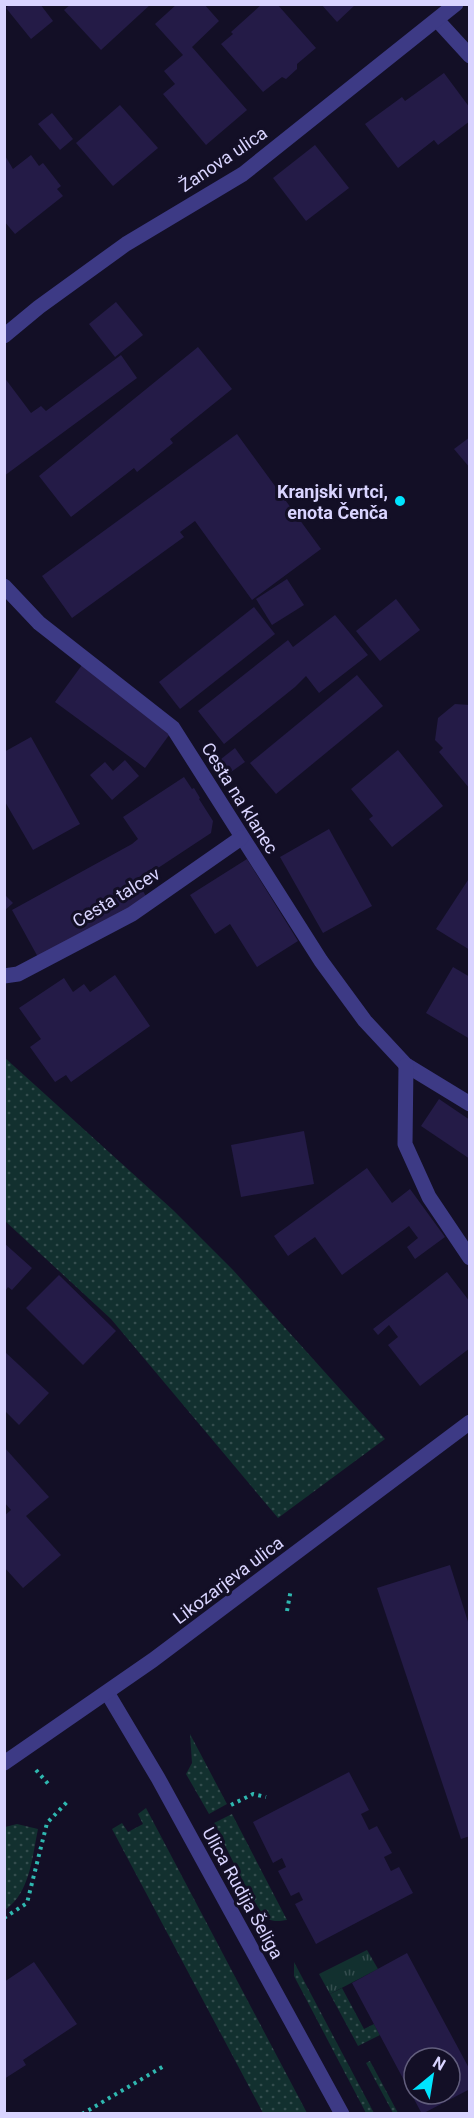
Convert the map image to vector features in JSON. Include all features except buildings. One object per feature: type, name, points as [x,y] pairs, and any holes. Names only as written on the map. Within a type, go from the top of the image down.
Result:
[{"type":"street","name":"Žanova ulica","points":[[4,336],[39,307],[126,244],[243,174],[456,4]]},
{"type":"street","points":[[437,20],[470,56]]},
{"type":"street","name":"Cesta na klanec","points":[[4,586],[39,622],[173,728],[321,962],[365,1021],[406,1065],[470,1104]]},
{"type":"street","name":"Cesta talcev","points":[[4,976],[18,974],[132,914],[241,838]]},
{"type":"street","points":[[406,1065],[405,1144],[429,1197],[470,1258]]},
{"type":"street","name":"Likozarjeva ulica","points":[[4,1763],[108,1694],[470,1422]]},
{"type":"street","name":"Ulica Rudija Šeliga","points":[[108,1694],[163,1788],[342,2114]]},
{"type":"path","points":[[231,1805],[253,1794],[266,1797]]},
{"type":"path","points":[[4,1918],[27,1903],[47,1823],[68,1801]]},
{"type":"path","points":[[82,2114],[164,2066]]},
{"type":"green space","points":[[4,1057],[173,1210],[233,1270],[385,1439],[278,1518],[111,1319],[5,1221]]},
{"type":"green space","points":[[190,1734],[227,1804],[209,1814],[186,1774],[192,1763]]},
{"type":"green space","points":[[146,1808],[307,2113],[263,2113],[112,1829],[122,1823],[128,1832],[143,1824],[138,1814]]},
{"type":"green space","points":[[232,1814],[287,1920],[268,1919],[255,1902],[240,1874],[214,1823]]},
{"type":"green space","points":[[17,1824],[38,1829],[32,1863],[25,1885],[13,1903],[5,1910],[5,1827]]},
{"type":"green space","points":[[367,1950],[378,1969],[330,1994],[319,1974]]},
{"type":"green space","points":[[294,1962],[374,2113],[366,2113],[294,1976]]},
{"type":"green space","points":[[342,1988],[364,2029],[374,2024],[380,2035],[358,2046],[330,1994]]},
{"type":"green space","points":[[370,2061],[398,2113],[393,2113],[366,2063]]},
{"type":"place","name":"Kranjski vrtci, enota Čenča","points":[[400,501]]}]
